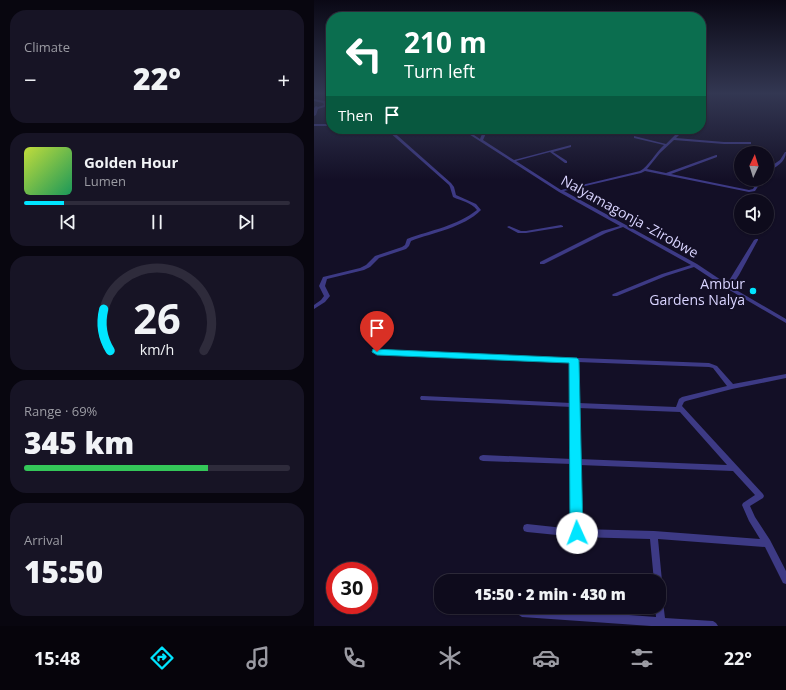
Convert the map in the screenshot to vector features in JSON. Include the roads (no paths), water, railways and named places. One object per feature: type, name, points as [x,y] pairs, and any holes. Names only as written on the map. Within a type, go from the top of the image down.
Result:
[{"type":"street","points":[[315,126],[326,125]]},
{"type":"street","points":[[314,307],[323,301],[327,296],[322,286],[325,278],[368,266],[377,257],[404,248],[409,240],[446,228],[474,215],[479,210],[473,203],[454,196],[450,184],[394,134]]},
{"type":"street","name":"Nalyamagonja -Zirobwe","points":[[471,134],[560,191],[695,265],[728,287],[786,321]]},
{"type":"street","points":[[480,141],[484,134]]},
{"type":"street","points":[[645,170],[677,134]]},
{"type":"street","points":[[635,137],[667,145]]},
{"type":"street","points":[[673,139],[724,143],[750,142]]},
{"type":"street","points":[[513,161],[570,146]]},
{"type":"street","points":[[550,151],[566,162]]},
{"type":"street","points":[[774,167],[785,157],[786,153]]},
{"type":"street","points":[[666,174],[716,156]]},
{"type":"street","points":[[560,191],[607,181],[645,170],[749,191],[754,190],[757,186]]},
{"type":"street","points":[[509,227],[520,232],[526,232],[561,226]]},
{"type":"street","points":[[542,263],[604,232],[624,226]]},
{"type":"street","points":[[728,287],[736,276],[756,240]]},
{"type":"street","points":[[615,294],[695,265]]},
{"type":"street","points":[[377,352],[709,365],[715,367],[732,387]]},
{"type":"street","points":[[574,360],[574,462],[577,533]]},
{"type":"street","points":[[786,376],[684,399],[679,404],[680,410],[760,496],[746,505],[752,519],[768,543],[786,580]]},
{"type":"street","points":[[423,398],[680,410]]},
{"type":"street","points":[[483,458],[735,468]]},
{"type":"street","points":[[527,528],[577,533],[654,535],[768,543]]},
{"type":"street","points":[[654,535],[657,574]]},
{"type":"street","points":[[545,614],[661,624],[713,626]]},
{"type":"street","points":[[660,614],[661,624]]},
{"type":"place","name":"Ambur Gardens Nalya","points":[[753,291]]}]
